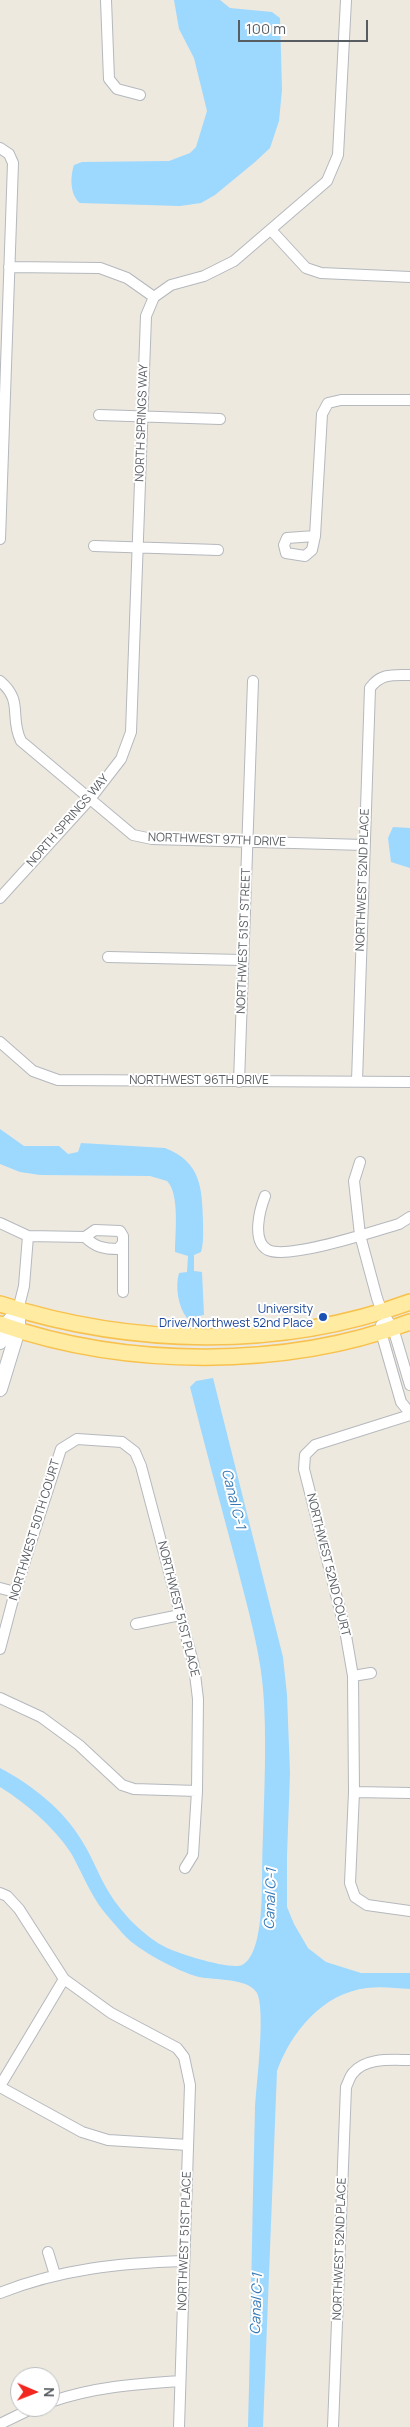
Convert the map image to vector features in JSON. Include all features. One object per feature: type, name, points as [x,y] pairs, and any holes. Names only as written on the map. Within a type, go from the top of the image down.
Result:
[{"type":"main road","points":[[0,1304],[64,1322],[126,1332],[172,1336],[220,1337],[298,1330],[382,1312],[410,1302]]},
{"type":"main road","points":[[8,1327],[66,1342],[130,1353],[210,1357],[306,1348],[387,1330],[410,1322]]},
{"type":"street","points":[[106,0],[109,79],[116,89],[140,95]]},
{"type":"street","points":[[9,267],[100,268],[126,278],[154,297],[171,285],[204,276],[234,261],[327,181],[338,156],[346,0]]},
{"type":"street","points":[[0,539],[13,163],[4,151]]},
{"type":"street","points":[[272,230],[306,268],[321,273],[410,277]]},
{"type":"street","name":"NORTH SPRINGS WAY","points":[[0,898],[90,799],[121,760],[131,732],[146,316],[154,297]]},
{"type":"street","points":[[315,536],[322,414],[328,403],[341,400],[410,400]]},
{"type":"street","points":[[99,414],[220,419]]},
{"type":"street","points":[[94,546],[218,550]]},
{"type":"street","name":"NORTHWEST 52ND PLACE","points":[[356,1081],[370,688],[376,680],[386,675],[410,675]]},
{"type":"street","name":"NORTHWEST 97TH DRIVE","points":[[0,681],[8,688],[15,700],[15,730],[21,741],[133,835],[152,839],[364,845]]},
{"type":"street","name":"NORTHWEST 51ST STREET","points":[[239,1082],[252,682]]},
{"type":"street","points":[[108,957],[242,960]]},
{"type":"street","name":"NORTHWEST 96TH DRIVE","points":[[0,1042],[33,1071],[58,1080],[410,1082]]},
{"type":"street","points":[[360,1162],[354,1181],[360,1235],[387,1330],[394,1378],[401,1402],[410,1414]]},
{"type":"street","points":[[265,1196],[259,1211],[260,1240],[267,1249],[278,1252],[297,1250],[360,1235],[399,1224],[410,1217]]},
{"type":"street","points":[[0,1224],[28,1236],[85,1237],[96,1230],[120,1231],[123,1236],[123,1292]]},
{"type":"street","points":[[0,1342],[18,1310],[24,1286],[28,1236]]},
{"type":"street","points":[[85,1237],[93,1245],[106,1249],[118,1249],[123,1244]]},
{"type":"street","points":[[0,1389],[8,1327]]},
{"type":"street","points":[[387,1330],[410,1385]]},
{"type":"street","points":[[394,1378],[407,1374]]},
{"type":"street","name":"NORTHWEST 52ND COURT","points":[[410,1414],[315,1445],[305,1455],[304,1468],[345,1630],[353,1676],[354,1792],[350,1883],[354,1897],[366,1905],[410,1911]]},
{"type":"street","name":"NORTHWEST 51ST PLACE","points":[[68,1444],[77,1439],[87,1438],[122,1442],[135,1452],[141,1466],[194,1666],[198,1699],[193,1855],[185,1868]]},
{"type":"street","name":"NORTHWEST 50TH COURT","points":[[0,1650],[15,1592],[60,1449],[68,1444]]},
{"type":"street","points":[[0,1588],[15,1592]]},
{"type":"street","points":[[136,1624],[180,1615]]},
{"type":"street","points":[[353,1676],[370,1673]]},
{"type":"street","points":[[0,1698],[41,1717],[79,1745],[122,1785],[134,1789],[196,1792]]},
{"type":"street","points":[[354,1792],[410,1793]]},
{"type":"street","points":[[0,1893],[7,1896],[19,1909],[64,1979],[0,2087],[82,2132],[108,2140],[188,2145]]},
{"type":"street","name":"NORTHWEST 51ST PLACE","points":[[64,1979],[111,2013],[172,2045],[184,2056],[190,2085],[179,2427]]},
{"type":"street","name":"NORTHWEST 52ND PLACE","points":[[333,2427],[346,2087],[352,2073],[366,2064],[384,2060],[410,2060]]},
{"type":"street","points":[[48,2252],[55,2275]]},
{"type":"street","points":[[0,2293],[76,2270],[130,2263],[184,2261]]},
{"type":"street","points":[[60,2399],[77,2393],[123,2384],[180,2381]]},
{"type":"street","points":[[0,2424],[14,2417]]},
{"type":"water","points":[[174,0],[220,0],[230,8],[272,12],[280,18],[282,90],[279,121],[270,148],[215,195],[201,203],[180,206],[80,203],[74,195],[72,185],[74,165],[82,162],[169,161],[190,153],[196,147],[207,111],[194,58],[179,29]]},
{"type":"water","points":[[393,827],[410,828],[410,868],[391,862],[388,838]]},
{"type":"water","points":[[0,1129],[24,1146],[59,1146],[68,1154],[78,1152],[81,1143],[165,1148],[186,1161],[197,1177],[202,1198],[203,1244],[201,1252],[194,1255],[194,1271],[202,1272],[204,1315],[187,1318],[179,1302],[178,1278],[179,1273],[187,1272],[188,1256],[175,1252],[174,1195],[167,1181],[150,1176],[40,1175],[20,1172],[0,1164]]},
{"type":"water","name":"Canal C-1","points":[[213,1378],[283,1657],[287,1695],[290,1773],[287,1907],[294,1924],[308,1948],[326,1962],[361,1973],[410,1973],[410,1989],[383,1987],[351,1991],[323,2006],[300,2029],[283,2056],[277,2071],[263,2427],[248,2427],[255,2110],[261,2032],[260,2003],[257,1993],[253,1988],[239,1982],[199,1977],[180,1970],[159,1960],[131,1941],[100,1906],[64,1843],[30,1808],[0,1787],[0,1768],[35,1790],[66,1818],[82,1841],[115,1902],[135,1925],[151,1938],[173,1951],[216,1963],[236,1966],[242,1965],[249,1959],[258,1937],[261,1908],[265,1766],[263,1685],[254,1633],[190,1387],[196,1381]]},
{"type":"place","name":"University Drive/Northwest 52nd Place","points":[[323,1317]]}]
